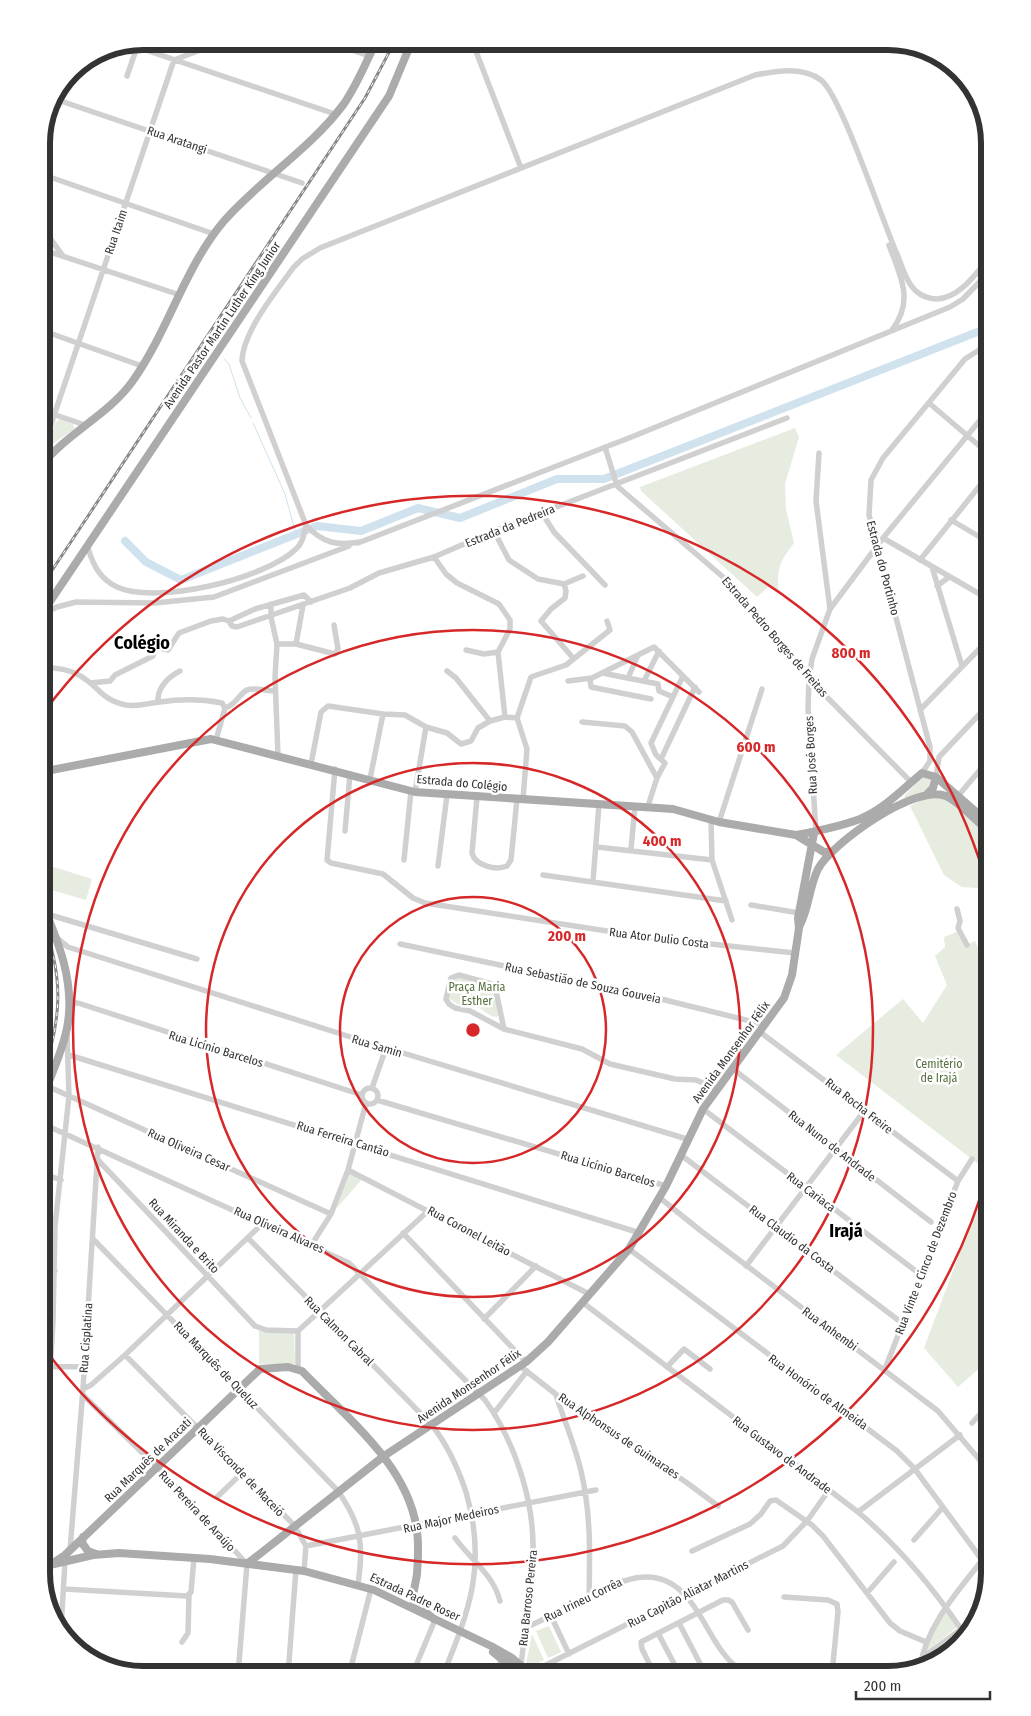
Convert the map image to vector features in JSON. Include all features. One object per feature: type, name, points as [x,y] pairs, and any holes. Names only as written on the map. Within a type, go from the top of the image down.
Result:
[{"type":"main road","points":[[50,456],[124,392],[142,366],[214,234],[236,208],[335,114],[353,89],[372,50]]},
{"type":"main road","name":"Avenida Pastor Martin Luther King Junior","points":[[50,602],[88,548],[128,484],[388,96],[408,50]]},
{"type":"main road","name":"Estrada do Colégio","points":[[50,770],[216,740],[335,769],[413,791],[447,795],[673,809],[714,820],[796,835],[824,852],[832,852]]},
{"type":"main road","points":[[815,832],[862,818],[893,798],[922,773],[936,777],[981,817]]},
{"type":"main road","points":[[928,793],[933,788],[936,777]]},
{"type":"main road","points":[[928,793],[946,796],[981,819]]},
{"type":"main road","name":"Avenida Monsenhor Félix","points":[[799,928],[816,874],[832,852],[892,808],[928,793]]},
{"type":"main road","name":"Estrada do Colégio","points":[[796,835],[815,832]]},
{"type":"main road","name":"Avenida Monsenhor Félix","points":[[247,1564],[294,1525],[384,1456],[478,1393],[524,1366],[548,1342],[630,1249],[660,1198],[703,1109],[766,1025],[789,987],[799,928],[799,913],[815,832]]},
{"type":"main road","points":[[803,893],[804,904],[807,906]]},
{"type":"main road","points":[[50,922],[68,983],[69,1003],[67,1030],[50,1078]]},
{"type":"main road","points":[[298,1368],[383,1455],[393,1450]]},
{"type":"main road","name":"Rua Marquês de Aracati","points":[[50,1562],[83,1540],[156,1467],[260,1369],[298,1368]]},
{"type":"main road","points":[[374,1446],[384,1456],[404,1488],[416,1526],[418,1562],[414,1590],[415,1604],[434,1620]]},
{"type":"main road","points":[[373,1464],[374,1446]]},
{"type":"main road","points":[[65,1562],[83,1540],[88,1550],[96,1554]]},
{"type":"main road","points":[[50,1565],[96,1554],[118,1552],[247,1564]]},
{"type":"main road","name":"Estrada Padre Roser","points":[[247,1564],[300,1570],[373,1589],[434,1620],[461,1631],[521,1665]]},
{"type":"main road","points":[[373,1589],[406,1600],[414,1590]]},
{"type":"main road","name":"Estrada Padre Roser","points":[[482,1642],[510,1666]]},
{"type":"street","points":[[146,50],[335,114]]},
{"type":"street","points":[[174,60],[200,50]]},
{"type":"street","points":[[352,50],[369,56]]},
{"type":"street","points":[[476,50],[522,168]]},
{"type":"street","points":[[127,76],[136,51]]},
{"type":"street","name":"Rua Itaim","points":[[50,426],[174,60]]},
{"type":"street","points":[[360,542],[336,544],[306,529],[242,361],[246,344],[268,304],[292,268],[311,253],[754,75],[796,71],[821,80],[829,88],[842,114],[906,277],[921,295],[938,299],[947,297],[966,283],[981,267]]},
{"type":"street","name":"Rua Aratangi","points":[[60,101],[302,183]]},
{"type":"street","points":[[50,177],[214,234]]},
{"type":"street","points":[[888,233],[888,244],[906,299],[901,316],[891,332]]},
{"type":"street","points":[[50,237],[63,256]]},
{"type":"street","points":[[50,252],[180,295]]},
{"type":"street","points":[[50,610],[76,602],[155,603],[205,599],[228,593],[605,447],[891,332],[957,304],[981,281]]},
{"type":"street","points":[[50,333],[142,366]]},
{"type":"street","name":"Estrada do Portinho","points":[[922,773],[930,758],[930,747],[869,516],[872,480],[883,458],[965,359],[981,349]]},
{"type":"street","points":[[929,403],[981,448]]},
{"type":"street","points":[[50,413],[85,424]]},
{"type":"street","name":"Estrada da Pedreira","points":[[231,624],[237,627],[271,617],[350,588],[379,573],[434,557],[494,531],[617,486],[787,418]]},
{"type":"street","name":"Rua José Borges","points":[[815,832],[808,717],[809,679],[812,659],[830,609],[883,538],[981,419]]},
{"type":"street","points":[[605,447],[617,486]]},
{"type":"street","points":[[819,453],[816,501],[830,609]]},
{"type":"street","points":[[920,560],[981,484]]},
{"type":"street","name":"Estrada Pedro Borges de Freitas","points":[[617,486],[723,577],[809,679],[912,782]]},
{"type":"street","points":[[542,513],[554,532],[605,585]]},
{"type":"street","points":[[951,520],[981,538]]},
{"type":"street","points":[[88,548],[100,575],[109,582],[126,590],[152,594],[203,588],[249,574],[289,554],[299,545],[306,529]]},
{"type":"street","points":[[494,531],[511,562],[542,581],[564,584],[583,576]]},
{"type":"street","points":[[883,538],[981,595]]},
{"type":"street","points":[[434,557],[452,578],[499,604],[510,620],[510,629],[498,652],[506,717]]},
{"type":"street","points":[[932,567],[962,666]]},
{"type":"street","points":[[937,586],[949,577]]},
{"type":"street","points":[[224,582],[228,593]]},
{"type":"street","points":[[564,584],[565,598],[551,609],[541,621],[574,659]]},
{"type":"street","points":[[203,588],[205,599]]},
{"type":"street","points":[[90,683],[110,681],[130,667],[153,656],[154,647],[168,650],[175,636],[211,621],[223,619],[231,624],[271,604],[304,595],[312,602]]},
{"type":"street","points":[[271,604],[271,617],[277,644],[275,691],[278,756]]},
{"type":"street","points":[[296,644],[303,605]]},
{"type":"street","points":[[478,797],[472,853],[474,858],[480,864],[500,867],[507,866],[511,860],[527,749],[517,718],[531,677],[560,668],[574,659],[610,630],[607,622]]},
{"type":"street","points":[[277,644],[296,644],[337,653],[334,625]]},
{"type":"street","points":[[920,710],[981,647]]},
{"type":"street","points":[[568,680],[590,679],[652,648],[658,651],[697,690],[661,759]]},
{"type":"street","points":[[466,650],[484,654],[498,652]]},
{"type":"street","points":[[644,681],[658,651]]},
{"type":"street","points":[[628,678],[638,655]]},
{"type":"street","points":[[50,668],[66,670],[90,683],[102,695],[125,705],[144,706],[158,702],[194,700],[218,702],[225,708]]},
{"type":"street","points":[[447,670],[490,721]]},
{"type":"street","points":[[158,702],[158,692],[167,680],[180,671]]},
{"type":"street","points":[[602,673],[658,684],[659,692],[673,697]]},
{"type":"street","points":[[648,806],[657,778],[665,763],[656,755],[651,743],[683,676]]},
{"type":"street","points":[[590,679],[590,687],[651,699]]},
{"type":"street","points":[[732,920],[712,860],[714,820],[762,689]]},
{"type":"street","points":[[225,708],[234,704],[248,690],[275,691]]},
{"type":"street","points":[[311,764],[321,712],[328,706],[410,716],[426,728],[447,733],[461,744],[472,741],[478,728],[490,721],[506,717],[517,718]]},
{"type":"street","points":[[216,740],[225,708]]},
{"type":"street","points":[[936,777],[938,759],[942,753],[981,712]]},
{"type":"street","points":[[370,779],[383,714]]},
{"type":"street","points":[[582,722],[625,726],[632,732],[657,778]]},
{"type":"street","points":[[404,860],[413,791],[426,728]]},
{"type":"street","points":[[930,747],[942,753]]},
{"type":"street","points":[[930,758],[938,759]]},
{"type":"street","name":"Rua Ator Dulio Costa","points":[[335,769],[327,860],[332,863],[383,874],[419,901],[646,937],[795,953]]},
{"type":"street","points":[[958,796],[981,769]]},
{"type":"street","points":[[345,831],[350,774]]},
{"type":"street","points":[[438,866],[447,795]]},
{"type":"street","points":[[593,882],[599,804]]},
{"type":"street","points":[[631,849],[635,806]]},
{"type":"street","points":[[597,847],[631,849],[712,860]]},
{"type":"street","points":[[543,875],[726,901]]},
{"type":"street","points":[[751,905],[799,913]]},
{"type":"street","points":[[957,908],[960,921],[958,928],[967,945]]},
{"type":"street","points":[[50,915],[198,960]]},
{"type":"street","name":"Rua Samin","points":[[56,938],[68,947],[386,1048],[687,1140]]},
{"type":"street","name":"Rua Sebastião de Souza Gouveia","points":[[400,944],[657,998],[766,1025]]},
{"type":"street","points":[[61,954],[68,947]]},
{"type":"street","points":[[504,1029],[496,991],[492,984],[459,975],[451,978],[446,999],[448,1004],[470,1011],[504,1029],[582,1049],[610,1064],[675,1079],[696,1080],[717,1089]]},
{"type":"street","name":"Rua Licínio Barcelos","points":[[69,1003],[78,1003],[362,1095]]},
{"type":"street","points":[[67,1030],[69,1096],[55,1226],[55,1271],[50,1367],[83,1367]]},
{"type":"street","name":"Rua Rocha Freire","points":[[760,1032],[958,1180]]},
{"type":"street","points":[[372,1088],[386,1048]]},
{"type":"street","name":"Rua Ferreira Cantão","points":[[69,1055],[640,1233]]},
{"type":"street","name":"Rua Nuno de Andrade","points":[[733,1069],[931,1222]]},
{"type":"street","name":"Rua Oliveira Cesar","points":[[50,1087],[331,1214]]},
{"type":"street","points":[[312,1244],[331,1214],[348,1170],[366,1103],[362,1095],[364,1090],[372,1088],[378,1092],[378,1100],[372,1104],[366,1103]]},
{"type":"street","name":"Rua Licínio Barcelos","points":[[378,1100],[666,1186]]},
{"type":"street","name":"Rua Cariaca","points":[[703,1109],[921,1275]]},
{"type":"street","points":[[746,1266],[865,1110]]},
{"type":"street","name":"Rua Oliveira Alvares","points":[[50,1127],[312,1244],[350,1263],[478,1393]]},
{"type":"street","name":"Rua Cisplatina","points":[[70,1550],[83,1392],[83,1367],[98,1147]]},
{"type":"street","name":"Rua Claudio da Costa","points":[[681,1155],[902,1323]]},
{"type":"street","name":"Rua Vinte e Cinco de Dezembro","points":[[885,1369],[958,1180],[972,1159]]},
{"type":"street","name":"Rua Miranda e Brito","points":[[98,1160],[255,1326],[266,1330],[298,1331]]},
{"type":"street","name":"Rua Coronel Leitão","points":[[348,1170],[589,1294]]},
{"type":"street","points":[[50,1176],[61,1180]]},
{"type":"street","name":"Rua Anhembi","points":[[660,1198],[746,1266],[885,1369],[938,1411],[981,1461]]},
{"type":"street","points":[[298,1368],[298,1331],[428,1210]]},
{"type":"street","points":[[83,1392],[125,1355],[263,1223]]},
{"type":"street","points":[[50,1225],[55,1226]]},
{"type":"street","name":"Rua Alphonsus de Guimaraes","points":[[403,1232],[484,1319],[524,1366],[556,1395],[581,1414],[608,1428],[718,1506]]},
{"type":"street","name":"Rua Calmon Cabral","points":[[248,1238],[431,1424],[453,1460],[472,1515],[476,1562],[470,1600],[461,1631],[447,1666]]},
{"type":"street","name":"Rua Marquês de Queluz","points":[[93,1239],[338,1491],[354,1515],[361,1537]]},
{"type":"street","name":"Rua Honório de Almeida","points":[[630,1249],[890,1446],[914,1468],[981,1559]]},
{"type":"street","points":[[484,1319],[536,1266]]},
{"type":"street","points":[[50,1271],[55,1271]]},
{"type":"street","name":"Rua Gustavo de Andrade","points":[[582,1302],[858,1512],[895,1544],[946,1607],[961,1629]]},
{"type":"street","points":[[667,1367],[684,1349],[710,1369]]},
{"type":"street","name":"Rua Visconde de Maceió","points":[[125,1355],[294,1525],[306,1546]]},
{"type":"street","points":[[494,1413],[524,1366]]},
{"type":"street","name":"Rua Pereira de Araújo","points":[[83,1392],[247,1564]]},
{"type":"street","name":"Rua Barroso Pereira","points":[[478,1393],[494,1413],[516,1460],[528,1503],[534,1550],[521,1665]]},
{"type":"street","points":[[556,1395],[578,1461],[585,1493],[591,1536],[590,1597]]},
{"type":"street","points":[[972,1423],[981,1413]]},
{"type":"street","points":[[858,1512],[960,1435]]},
{"type":"street","points":[[217,1497],[242,1473]]},
{"type":"street","name":"Rua Major Medeiros","points":[[306,1546],[361,1537],[596,1490]]},
{"type":"street","name":"Rua Capitão Aliatar Martins","points":[[545,1666],[783,1546],[807,1521],[829,1490]]},
{"type":"street","points":[[692,1551],[750,1524],[758,1518],[772,1500],[779,1502],[807,1521],[827,1540],[894,1627],[926,1642]]},
{"type":"street","points":[[914,1540],[943,1507]]},
{"type":"street","points":[[72,1529],[83,1540]]},
{"type":"street","points":[[358,1584],[361,1537]]},
{"type":"street","points":[[455,1538],[490,1578],[500,1601]]},
{"type":"street","points":[[289,1666],[300,1570],[306,1546]]},
{"type":"street","points":[[182,1642],[188,1633],[189,1595],[191,1592],[194,1558]]},
{"type":"street","points":[[921,1659],[926,1642],[946,1607],[981,1561]]},
{"type":"street","points":[[62,1617],[65,1562]]},
{"type":"street","points":[[867,1593],[894,1562]]},
{"type":"street","points":[[239,1666],[247,1564]]},
{"type":"street","name":"Rua Irineu Corrêa","points":[[525,1628],[624,1580],[646,1577],[666,1581],[686,1596],[728,1658],[737,1666]]},
{"type":"street","points":[[64,1589],[189,1595]]},
{"type":"street","points":[[352,1666],[373,1589]]},
{"type":"street","points":[[784,1597],[828,1600],[837,1604],[838,1612],[833,1666]]},
{"type":"street","points":[[650,1666],[642,1649],[641,1642],[728,1600],[748,1630]]},
{"type":"street","points":[[551,1616],[568,1654]]},
{"type":"street","points":[[416,1666],[434,1620]]},
{"type":"street","points":[[679,1623],[701,1666]]},
{"type":"street","points":[[921,1659],[961,1629]]},
{"type":"street","points":[[658,1633],[675,1666]]},
{"type":"street","points":[[498,1666],[502,1659]]},
{"type":"green space","points":[[60,419],[73,424],[74,429],[50,446],[50,440],[55,423]]},
{"type":"green space","points":[[795,428],[799,437],[785,484],[786,509],[794,543],[780,566],[778,577],[779,593],[768,587],[757,597],[641,491],[640,487]]},
{"type":"green space","points":[[925,775],[933,778],[929,791],[906,799],[904,796]]},
{"type":"green space","points":[[929,796],[947,797],[981,826],[981,888],[962,887],[944,875],[910,806]]},
{"type":"green space","points":[[50,866],[92,879],[86,900],[50,890]]},
{"type":"green space","name":"Cemitério de Irajá","points":[[959,931],[966,945],[975,941],[981,952],[981,1166],[836,1055],[903,999],[923,1023],[947,985],[935,956],[945,947],[944,937]]},
{"type":"green space","name":"Praça Maria Esther","points":[[458,976],[493,986],[500,1012],[497,1017],[479,1008],[455,1003],[449,998],[454,977]]},
{"type":"green space","points":[[350,1172],[363,1178],[336,1209]]},
{"type":"green space","points":[[981,1191],[981,1367],[958,1387],[924,1348],[974,1215]]},
{"type":"green space","points":[[259,1331],[294,1332],[295,1364],[259,1364]]},
{"type":"green space","points":[[946,1610],[957,1627],[925,1653],[928,1640]]},
{"type":"green space","points":[[549,1626],[561,1652],[548,1658],[536,1631]]},
{"type":"green space","points":[[532,1634],[544,1660],[532,1666],[526,1664]]},
{"type":"waterway","points":[[125,541],[146,562],[181,580],[317,526],[361,531],[418,508],[460,518],[557,479],[604,479],[981,331]]},
{"type":"waterway","points":[[224,359],[229,364],[240,398],[251,418]]},
{"type":"waterway","points":[[253,423],[285,494],[296,534]]},
{"type":"railway","points":[[50,573],[365,98],[390,50]]},
{"type":"railway","points":[[50,941],[57,978],[58,997],[54,1036],[50,1050]]},
{"type":"district","name":"Colégio","points":[[142,643]]},
{"type":"district","name":"Irajá","points":[[846,1231]]}]
